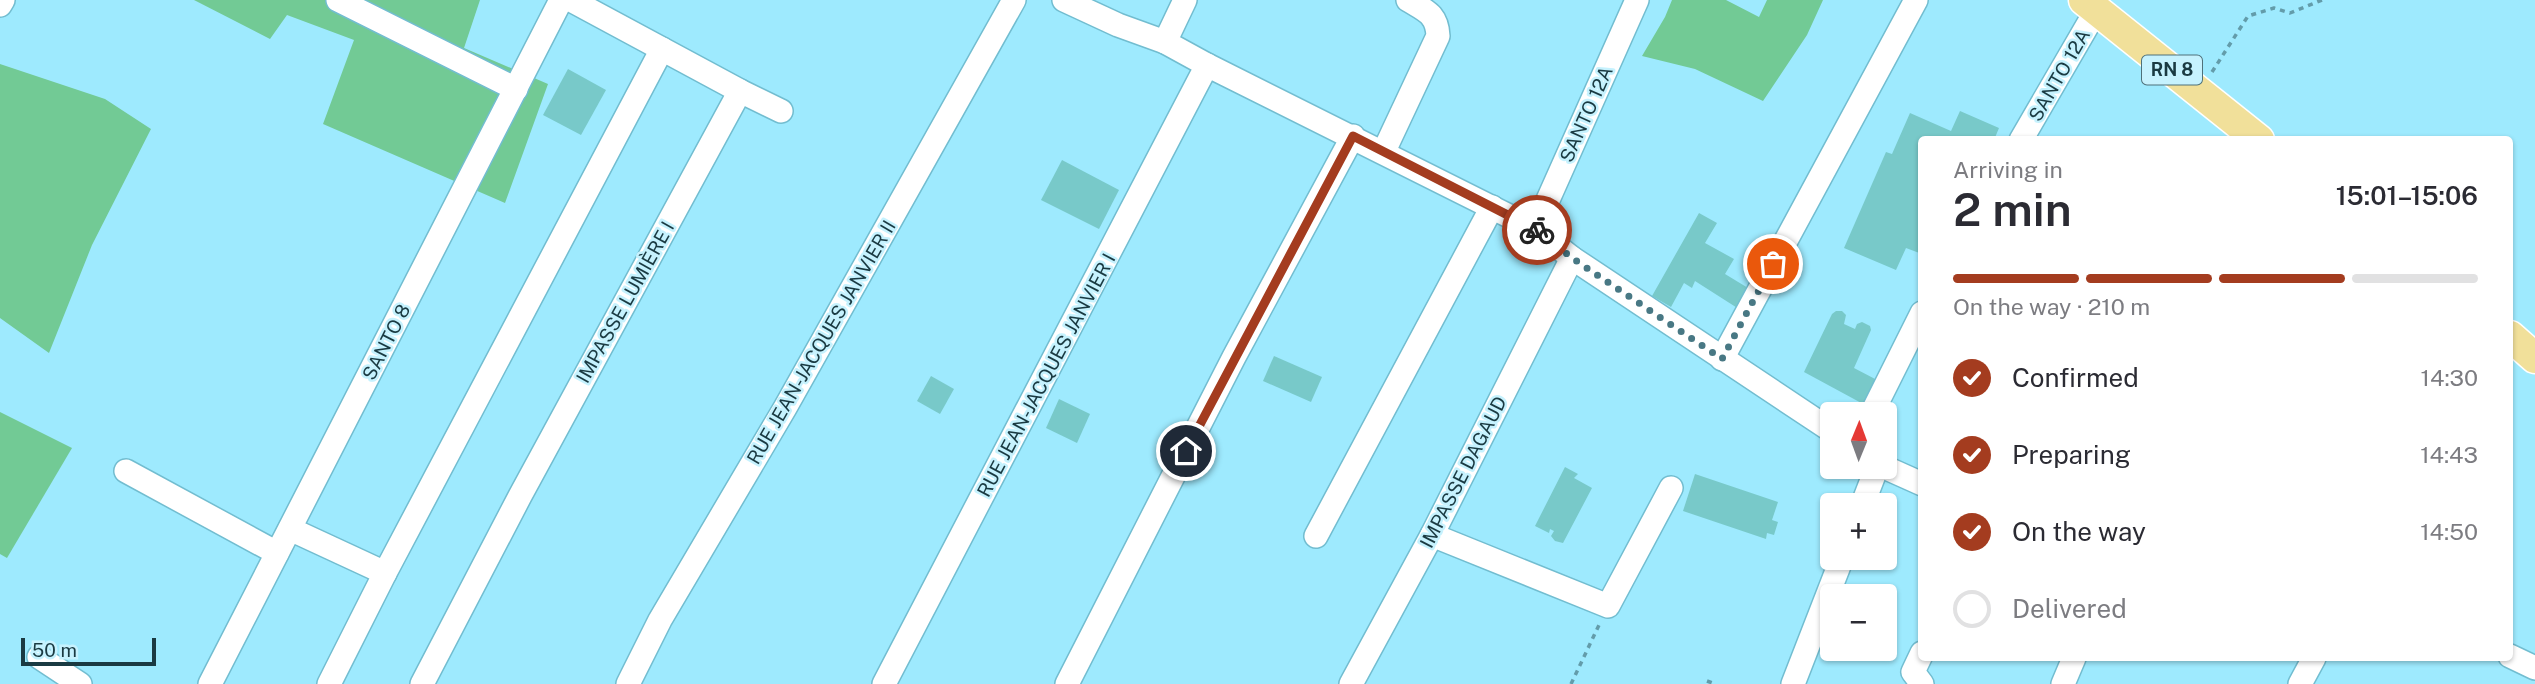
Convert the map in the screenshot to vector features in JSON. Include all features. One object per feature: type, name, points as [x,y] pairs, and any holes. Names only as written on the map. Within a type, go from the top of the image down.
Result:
[{"type":"main road","name":"RN 8","points":[[2091,5],[2254,136]]},
{"type":"main road","points":[[2513,340],[2535,358]]},
{"type":"street","points":[[0,5],[3,0]]},
{"type":"street","points":[[338,0],[516,89]]},
{"type":"street","name":"SANTO 8","points":[[210,684],[561,0]]},
{"type":"street","points":[[571,0],[781,111]]},
{"type":"street","name":"RUE JEAN-JACQUES JANVIER II","points":[[628,684],[660,620],[785,408],[1014,0]]},
{"type":"street","points":[[1064,0],[1118,25],[1165,42],[1535,229],[1572,258],[1820,423]]},
{"type":"street","points":[[1165,42],[1185,0]]},
{"type":"street","points":[[1384,152],[1438,36],[1437,23],[1429,13],[1408,0]]},
{"type":"street","name":"SANTO 12A","points":[[1535,229],[1637,0]]},
{"type":"street","points":[[1722,359],[1916,0]]},
{"type":"street","name":"SANTO 12A","points":[[2023,136],[2091,5]]},
{"type":"street","points":[[329,684],[662,49]]},
{"type":"street","name":"RUE JEAN-JACQUES JANVIER I","points":[[884,684],[1207,65]]},
{"type":"street","name":"IMPASSE LUMIÈRE I","points":[[422,684],[520,496],[740,91]]},
{"type":"street","points":[[1067,684],[1234,357],[1353,136]]},
{"type":"street","points":[[1316,536],[1492,207]]},
{"type":"street","name":"IMPASSE DAGAUD","points":[[1351,684],[1432,535],[1572,258]]},
{"type":"street","points":[[1878,402],[1918,321]]},
{"type":"street","points":[[126,471],[277,553]]},
{"type":"street","points":[[1897,473],[1918,482]]},
{"type":"street","points":[[1432,535],[1608,606],[1671,488]]},
{"type":"street","points":[[290,529],[385,573]]},
{"type":"street","points":[[1793,684],[1837,570]]},
{"type":"street","points":[[39,657],[80,684]]},
{"type":"street","points":[[2513,657],[2535,668]]},
{"type":"street","points":[[1918,661],[1913,672],[1922,684]]},
{"type":"street","points":[[2063,684],[2073,661]]},
{"type":"street","points":[[2300,684],[2312,661]]},
{"type":"path","points":[[2199,92],[2248,16],[2274,8],[2290,13],[2322,0]]},
{"type":"path","points":[[1571,684],[1608,606]]},
{"type":"path","points":[[1707,681],[1715,684]]},
{"type":"green space","points":[[194,0],[480,0],[464,48],[548,84],[505,203],[323,124],[354,40],[287,15],[270,39]]},
{"type":"green space","points":[[1672,0],[1726,0],[1759,17],[1767,0],[1823,0],[1807,35],[1763,101],[1695,69],[1642,56]]},
{"type":"green space","points":[[0,64],[105,99],[151,129],[92,245],[49,353],[0,318]]},
{"type":"green space","points":[[0,412],[72,448],[7,558],[0,554]]},
{"type":"building","points":[[568,69],[606,90],[581,135],[543,115]]},
{"type":"building","points":[[1960,111],[1999,128],[1996,136],[1918,136],[1918,252],[1906,248],[1896,270],[1844,248],[1886,152],[1892,154],[1910,113],[1951,131]]},
{"type":"building","points":[[1062,160],[1119,190],[1099,229],[1041,200]]},
{"type":"building","points":[[1699,213],[1717,223],[1705,243],[1734,259],[1725,274],[1753,291],[1742,311],[1695,281],[1692,288],[1684,283],[1671,307],[1652,296]]},
{"type":"building","points":[[1842,311],[1846,315],[1844,324],[1855,329],[1857,324],[1862,322],[1870,326],[1871,330],[1854,368],[1877,380],[1866,402],[1859,402],[1804,372],[1832,314]]},
{"type":"building","points":[[1274,356],[1322,377],[1311,402],[1263,381]]},
{"type":"building","points":[[931,376],[954,389],[940,414],[917,401]]},
{"type":"building","points":[[1059,399],[1090,414],[1077,443],[1046,428]]},
{"type":"building","points":[[1565,467],[1578,474],[1574,478],[1592,488],[1563,543],[1555,541],[1551,536],[1554,531],[1550,529],[1549,533],[1535,526]]},
{"type":"building","points":[[1695,474],[1778,502],[1772,520],[1778,522],[1774,535],[1767,533],[1766,539],[1683,511]]},
{"type":"way so far","points":[[1537,230],[1572,258],[1722,359],[1773,264]]},
{"type":"route","points":[[1186,451],[1353,136],[1537,230]]}]
